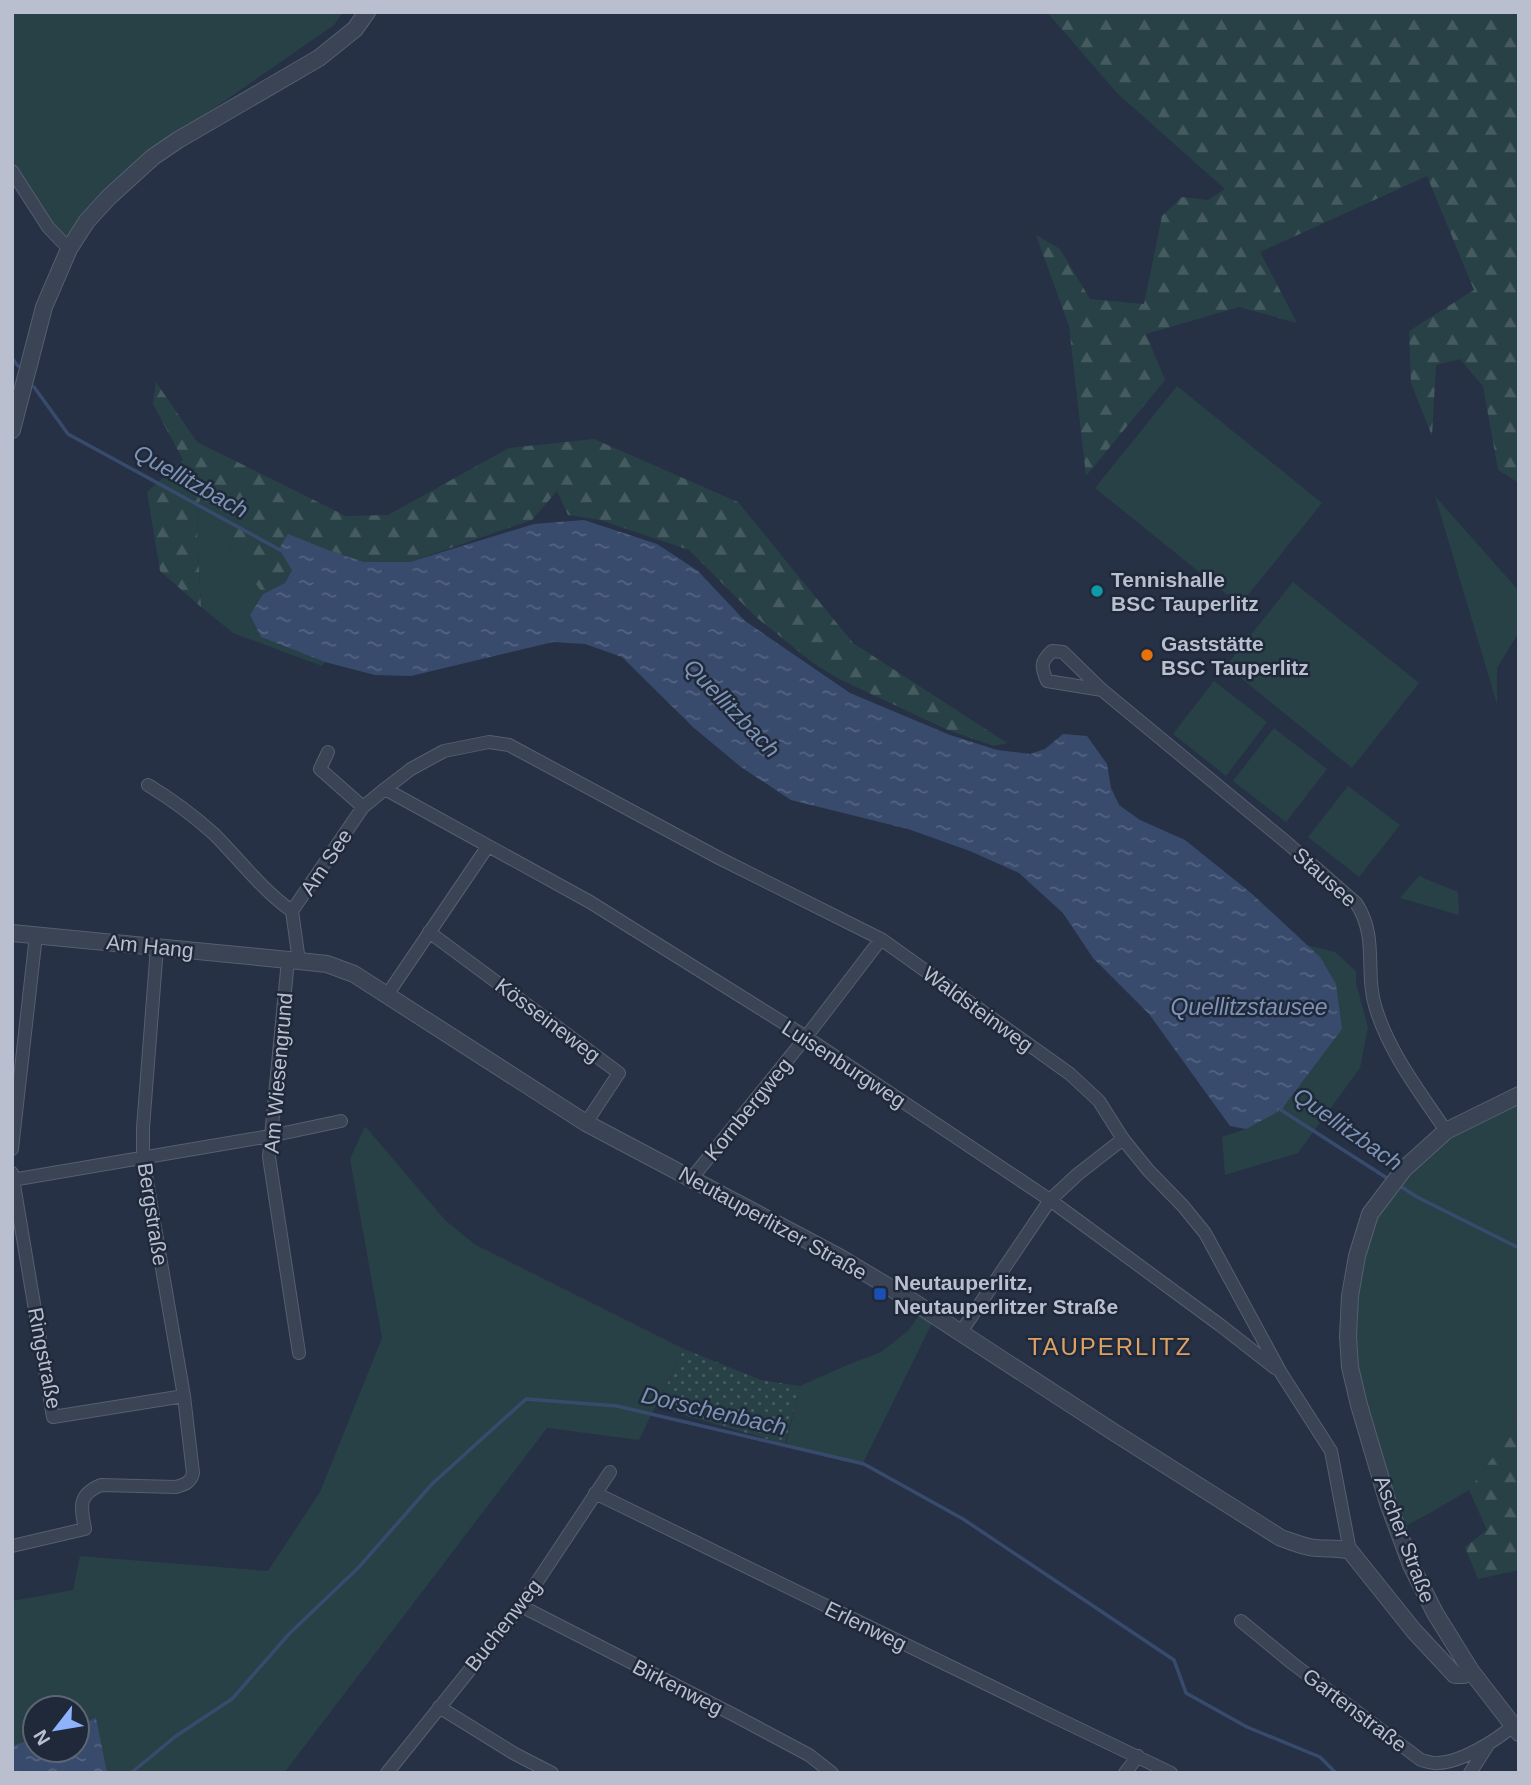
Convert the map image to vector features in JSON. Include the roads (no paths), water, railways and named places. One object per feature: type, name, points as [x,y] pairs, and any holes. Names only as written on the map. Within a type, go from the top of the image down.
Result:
[{"type":"street","points":[[12,430],[44,307],[69,249],[87,220],[153,157],[318,58],[355,29],[367,12]]},
{"type":"street","points":[[12,171],[48,227],[69,249]]},
{"type":"street","name":"Stausee","points":[[1102,690],[1047,681],[1042,670],[1045,658],[1052,651],[1063,652],[1102,690],[1356,903],[1368,928],[1375,1006],[1382,1026],[1400,1061],[1446,1131]]},
{"type":"street","name":"Waldsteinweg","points":[[385,789],[411,769],[444,751],[489,742],[509,745],[719,858],[881,939],[1070,1074],[1099,1101],[1123,1139],[1205,1233],[1281,1373],[1331,1451],[1350,1551]]},
{"type":"street","name":"Am See","points":[[328,752],[320,769],[363,807]]},
{"type":"street","points":[[148,785],[169,798],[212,833],[278,901],[292,911]]},
{"type":"street","name":"Am See","points":[[293,960],[292,911],[363,807],[385,789]]},
{"type":"street","name":"Luisenburgweg","points":[[385,789],[590,902],[806,1037],[1050,1200],[1281,1373]]},
{"type":"street","points":[[387,995],[488,846]]},
{"type":"street","name":"Kösseineweg","points":[[429,932],[619,1073],[586,1123]]},
{"type":"street","name":"Am Hang","points":[[12,933],[293,960]]},
{"type":"street","points":[[12,1149],[36,935]]},
{"type":"street","name":"Kornbergweg","points":[[692,1178],[881,939]]},
{"type":"street","name":"Bergstraße","points":[[12,1546],[85,1529],[81,1502],[84,1495],[101,1485],[176,1487],[185,1485],[191,1480],[193,1473],[184,1396],[143,1158],[157,947]]},
{"type":"street","name":"Neutauperlitzer Straße","points":[[293,960],[327,964],[354,974],[586,1123],[839,1257],[961,1332],[1281,1538],[1308,1547],[1339,1547],[1350,1551]]},
{"type":"street","name":"Am Wiesengrund","points":[[293,960],[269,1157],[299,1353]]},
{"type":"street","name":"Ascher Straße","points":[[1516,1729],[1471,1671],[1435,1614],[1411,1565],[1388,1503],[1359,1405],[1350,1367],[1348,1336],[1350,1296],[1357,1256],[1370,1214],[1387,1190],[1404,1169],[1446,1131],[1519,1095]]},
{"type":"street","points":[[13,1177],[143,1158],[341,1121]]},
{"type":"street","points":[[961,1332],[1050,1200],[1123,1139]]},
{"type":"street","name":"Ringstraße","points":[[13,1177],[53,1417],[184,1396]]},
{"type":"street","name":"Buchenweg","points":[[387,1773],[521,1606],[610,1472]]},
{"type":"street","name":"Erlenweg","points":[[595,1493],[1171,1773]]},
{"type":"street","points":[[1350,1551],[1414,1630],[1455,1675],[1464,1675],[1471,1671]]},
{"type":"street","name":"Birkenweg","points":[[521,1606],[798,1749],[832,1773]]},
{"type":"street","name":"Gartenstraße","points":[[1241,1621],[1421,1760],[1437,1763],[1454,1759],[1488,1745],[1516,1729]]},
{"type":"street","points":[[439,1707],[514,1754],[552,1773]]},
{"type":"street","points":[[1470,1773],[1488,1745]]},
{"type":"street","points":[[1125,1773],[1138,1756]]},
{"type":"water","name":"Quellitzstausee","points":[[584,520],[657,544],[698,571],[745,621],[850,693],[950,735],[997,750],[1030,754],[1045,749],[1063,734],[1087,736],[1107,764],[1111,788],[1119,805],[1140,820],[1185,840],[1251,893],[1320,957],[1336,984],[1342,1029],[1281,1110],[1246,1129],[1230,1126],[1149,1014],[1093,958],[1063,913],[1019,873],[970,851],[908,829],[791,800],[741,767],[694,728],[622,657],[585,644],[553,642],[411,676],[375,675],[325,662],[261,637],[250,615],[263,594],[285,583],[292,570],[279,549],[288,534],[364,562],[410,562],[534,524]]},
{"type":"water","points":[[96,1718],[107,1773],[12,1773],[12,1746],[21,1743],[21,1764],[91,1764],[91,1720]]},
{"type":"waterway","name":"Quellitzbach","points":[[12,358],[18,366]]},
{"type":"waterway","name":"Quellitzbach","points":[[34,387],[68,434],[282,551]]},
{"type":"waterway","name":"Quellitzbach","points":[[1280,1107],[1390,1180]]},
{"type":"waterway","name":"Quellitzbach","points":[[1397,1184],[1417,1197],[1519,1248]]},
{"type":"waterway","name":"Dorschenbach","points":[[131,1773],[176,1736],[232,1699],[289,1634],[359,1567],[432,1484],[526,1399],[617,1406],[864,1464],[963,1519],[1174,1660],[1186,1693],[1247,1727],[1320,1757],[1336,1773]]},
{"type":"waterway","points":[[1519,1528],[1519,1561]]},
{"type":"place","name":"Tennishalle BSC Tauperlitz","points":[[1097,591]]},
{"type":"place","name":"Gaststätte BSC Tauperlitz","points":[[1147,655]]},
{"type":"place","name":"Neutauperlitz, Neutauperlitzer Straße","points":[[880,1294]]},
{"type":"district","name":"TAUPERLITZ","points":[[1110,1346]]}]
